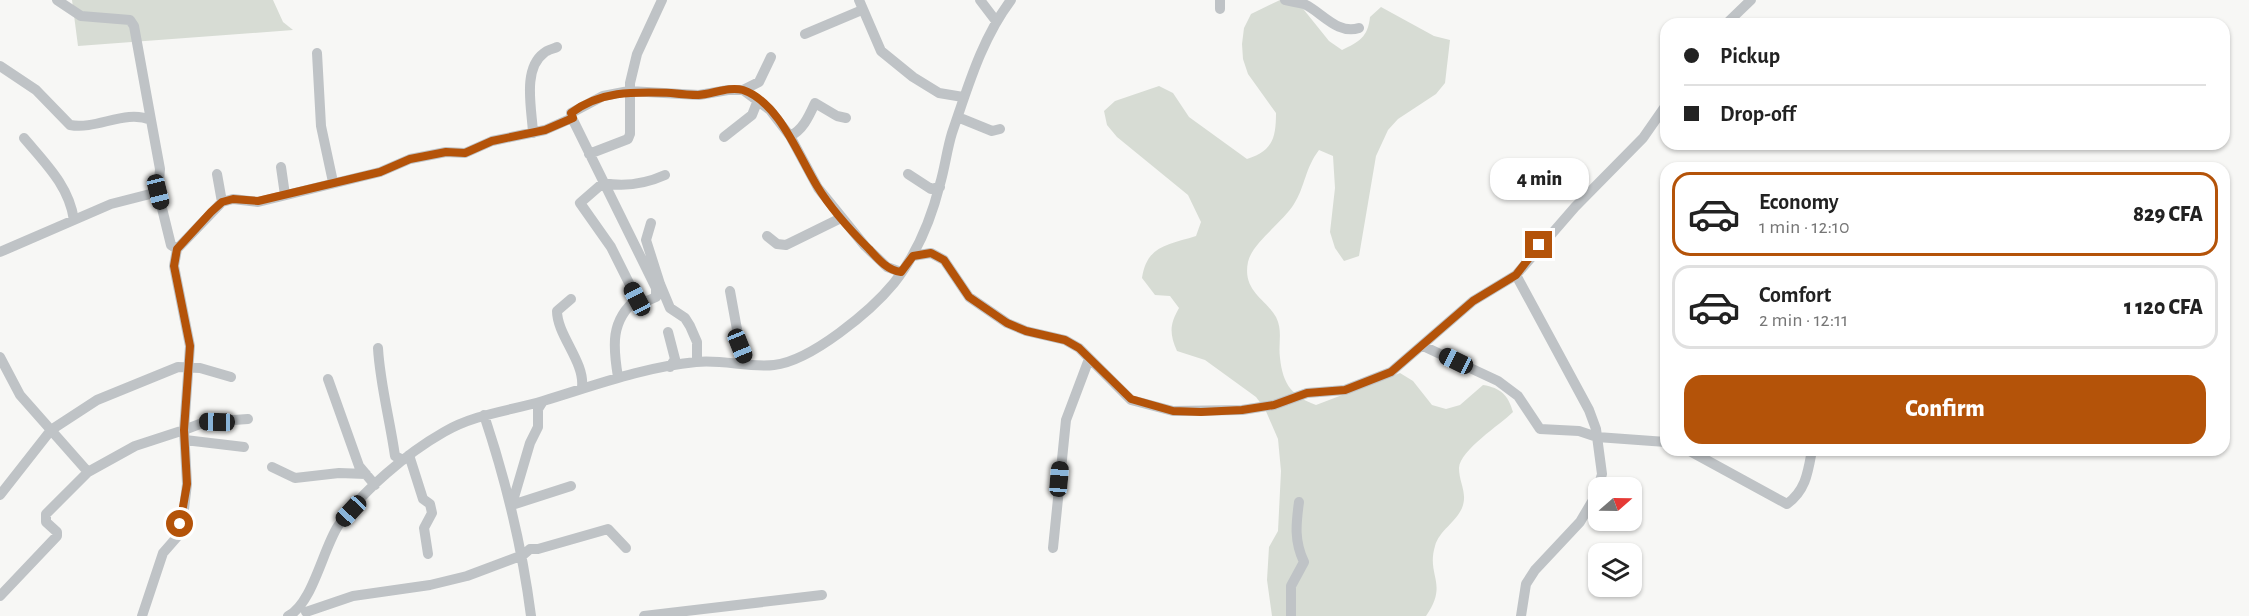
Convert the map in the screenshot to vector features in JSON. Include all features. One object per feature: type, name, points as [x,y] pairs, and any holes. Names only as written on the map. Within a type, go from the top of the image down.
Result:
[{"type":"street","points":[[57,0],[81,16],[130,20],[134,26],[160,169],[158,192],[171,245],[177,249]]},
{"type":"street","points":[[589,154],[628,139],[632,128],[629,91],[638,54],[662,0]]},
{"type":"street","points":[[980,0],[996,21]]},
{"type":"street","points":[[305,611],[323,554],[339,524],[375,485],[406,457],[455,426],[484,415],[543,401],[618,377],[670,367],[697,362],[779,364],[825,344],[852,323],[893,284],[913,256],[940,187],[952,132],[960,118],[963,97],[996,21],[1011,0]]},
{"type":"street","points":[[1285,0],[1303,4],[1341,28],[1350,31],[1359,28]]},
{"type":"street","points":[[1732,18],[1751,0]]},
{"type":"street","points":[[805,34],[860,5],[881,51],[913,77],[939,93],[963,97]]},
{"type":"street","points":[[533,132],[530,88],[534,67],[543,53],[557,47]]},
{"type":"street","points":[[317,53],[321,126],[333,182]]},
{"type":"street","points":[[618,377],[613,349],[617,322],[628,306],[637,299],[647,301],[656,297],[656,288],[571,113],[582,105],[603,96],[629,91],[699,95],[743,90],[759,82],[771,57]]},
{"type":"street","points":[[0,66],[36,90],[70,125],[95,126],[130,117],[151,120]]},
{"type":"street","points":[[743,90],[770,110],[790,136],[818,188],[841,218],[878,260],[894,271],[901,272]]},
{"type":"street","points":[[724,137],[752,115],[758,100]]},
{"type":"street","points":[[790,136],[796,134],[807,120],[814,103],[846,118]]},
{"type":"street","points":[[913,256],[931,253],[938,256],[950,267],[969,297],[980,306],[1026,331],[1065,340],[1079,348],[1131,399],[1173,411],[1242,410],[1274,405],[1307,393],[1345,390],[1391,372],[1473,301],[1516,275],[1546,237],[1643,138],[1660,114]]},
{"type":"street","points":[[142,616],[163,553],[177,537],[187,484],[184,435],[190,346],[174,266],[177,249],[222,202],[233,199],[258,201],[380,172],[410,159],[446,152],[465,153],[492,141],[533,132],[573,118]]},
{"type":"street","points":[[960,118],[992,131],[1000,129]]},
{"type":"street","points":[[24,138],[58,178],[71,202],[74,220]]},
{"type":"street","points":[[281,167],[285,195]]},
{"type":"street","points":[[217,174],[222,202]]},
{"type":"street","points":[[908,174],[931,189],[940,187]]},
{"type":"street","points":[[637,299],[611,247],[580,203],[603,183],[623,186],[649,182],[665,175]]},
{"type":"street","points":[[0,252],[111,204],[158,192]]},
{"type":"street","points":[[767,236],[777,244],[786,244],[841,218]]},
{"type":"street","points":[[651,223],[646,240],[660,284],[670,308],[685,318],[698,342],[697,362]]},
{"type":"street","points":[[1516,275],[1593,419],[1602,474],[1596,495],[1580,522],[1534,570],[1526,584],[1521,616]]},
{"type":"street","points":[[730,291],[740,346],[747,363]]},
{"type":"street","points":[[571,299],[557,311],[557,320],[570,343],[583,377],[582,387]]},
{"type":"street","points":[[668,332],[675,359],[670,367]]},
{"type":"street","points":[[1423,346],[1498,381],[1518,396],[1540,429],[1579,431],[1597,437],[1660,442]]},
{"type":"street","points":[[378,348],[380,376],[389,411],[395,456],[406,457]]},
{"type":"street","points":[[0,357],[4,377],[88,471]]},
{"type":"street","points":[[1053,548],[1066,420],[1089,359]]},
{"type":"street","points":[[0,495],[51,430],[106,396],[178,367],[187,366],[231,377]]},
{"type":"street","points":[[328,379],[358,466],[375,485]]},
{"type":"street","points":[[512,505],[530,443],[538,428],[538,409],[543,401]]},
{"type":"street","points":[[484,415],[512,505],[523,555],[531,616]]},
{"type":"street","points":[[0,596],[57,536],[57,532],[46,522],[46,514],[88,471],[135,446],[184,435],[205,422],[248,419]]},
{"type":"street","points":[[184,435],[244,447]]},
{"type":"street","points":[[1699,456],[1787,504],[1798,496],[1805,485],[1811,456]]},
{"type":"street","points":[[406,457],[423,499],[430,504],[432,513],[424,528],[428,554]]},
{"type":"street","points":[[272,467],[295,478],[339,473],[366,474]]},
{"type":"street","points":[[512,505],[571,486]]},
{"type":"street","points":[[1291,616],[1291,586],[1304,562],[1295,532],[1299,502]]},
{"type":"street","points":[[288,616],[353,596],[430,585],[467,576],[523,555],[530,549],[538,549],[608,529],[626,548]]},
{"type":"street","points":[[644,616],[822,595]]},
{"type":"shaded area","points":[[72,0],[273,0],[283,22],[293,30],[78,46]]},
{"type":"shaded area","points":[[1280,0],[1296,0],[1329,41],[1342,50],[1362,38],[1370,17],[1381,7],[1434,36],[1450,40],[1445,83],[1436,94],[1398,119],[1388,130],[1376,156],[1359,256],[1344,261],[1335,248],[1330,232],[1335,188],[1333,156],[1319,150],[1294,204],[1255,247],[1248,262],[1247,272],[1248,280],[1256,294],[1272,311],[1278,322],[1281,367],[1286,382],[1295,393],[1308,402],[1316,405],[1400,373],[1413,381],[1432,405],[1446,409],[1460,405],[1483,385],[1499,390],[1509,401],[1513,412],[1473,446],[1461,461],[1459,468],[1464,503],[1435,546],[1433,565],[1436,595],[1426,616],[1272,616],[1267,580],[1269,547],[1278,531],[1281,471],[1278,439],[1265,409],[1256,397],[1205,360],[1177,351],[1172,329],[1179,308],[1170,296],[1155,295],[1142,278],[1145,267],[1154,253],[1160,248],[1196,236],[1201,222],[1188,195],[1117,137],[1107,125],[1104,111],[1115,101],[1159,86],[1173,93],[1189,117],[1247,159],[1262,152],[1271,143],[1275,130],[1276,113],[1248,74],[1243,59],[1242,44],[1244,28],[1251,14]]},
{"type":"route","points":[[180,524],[187,484],[184,430],[190,346],[174,266],[177,249],[211,212],[222,202],[233,199],[258,201],[380,172],[410,159],[446,152],[465,153],[492,141],[545,130],[573,118],[571,113],[577,108],[603,96],[629,91],[699,95],[743,90],[770,110],[790,136],[818,188],[865,246],[887,267],[901,272],[913,256],[922,253],[938,256],[950,267],[958,284],[980,306],[1007,323],[1026,331],[1065,340],[1079,348],[1131,399],[1173,411],[1242,410],[1274,405],[1307,393],[1345,390],[1391,372],[1473,301],[1516,275],[1539,245]]}]
